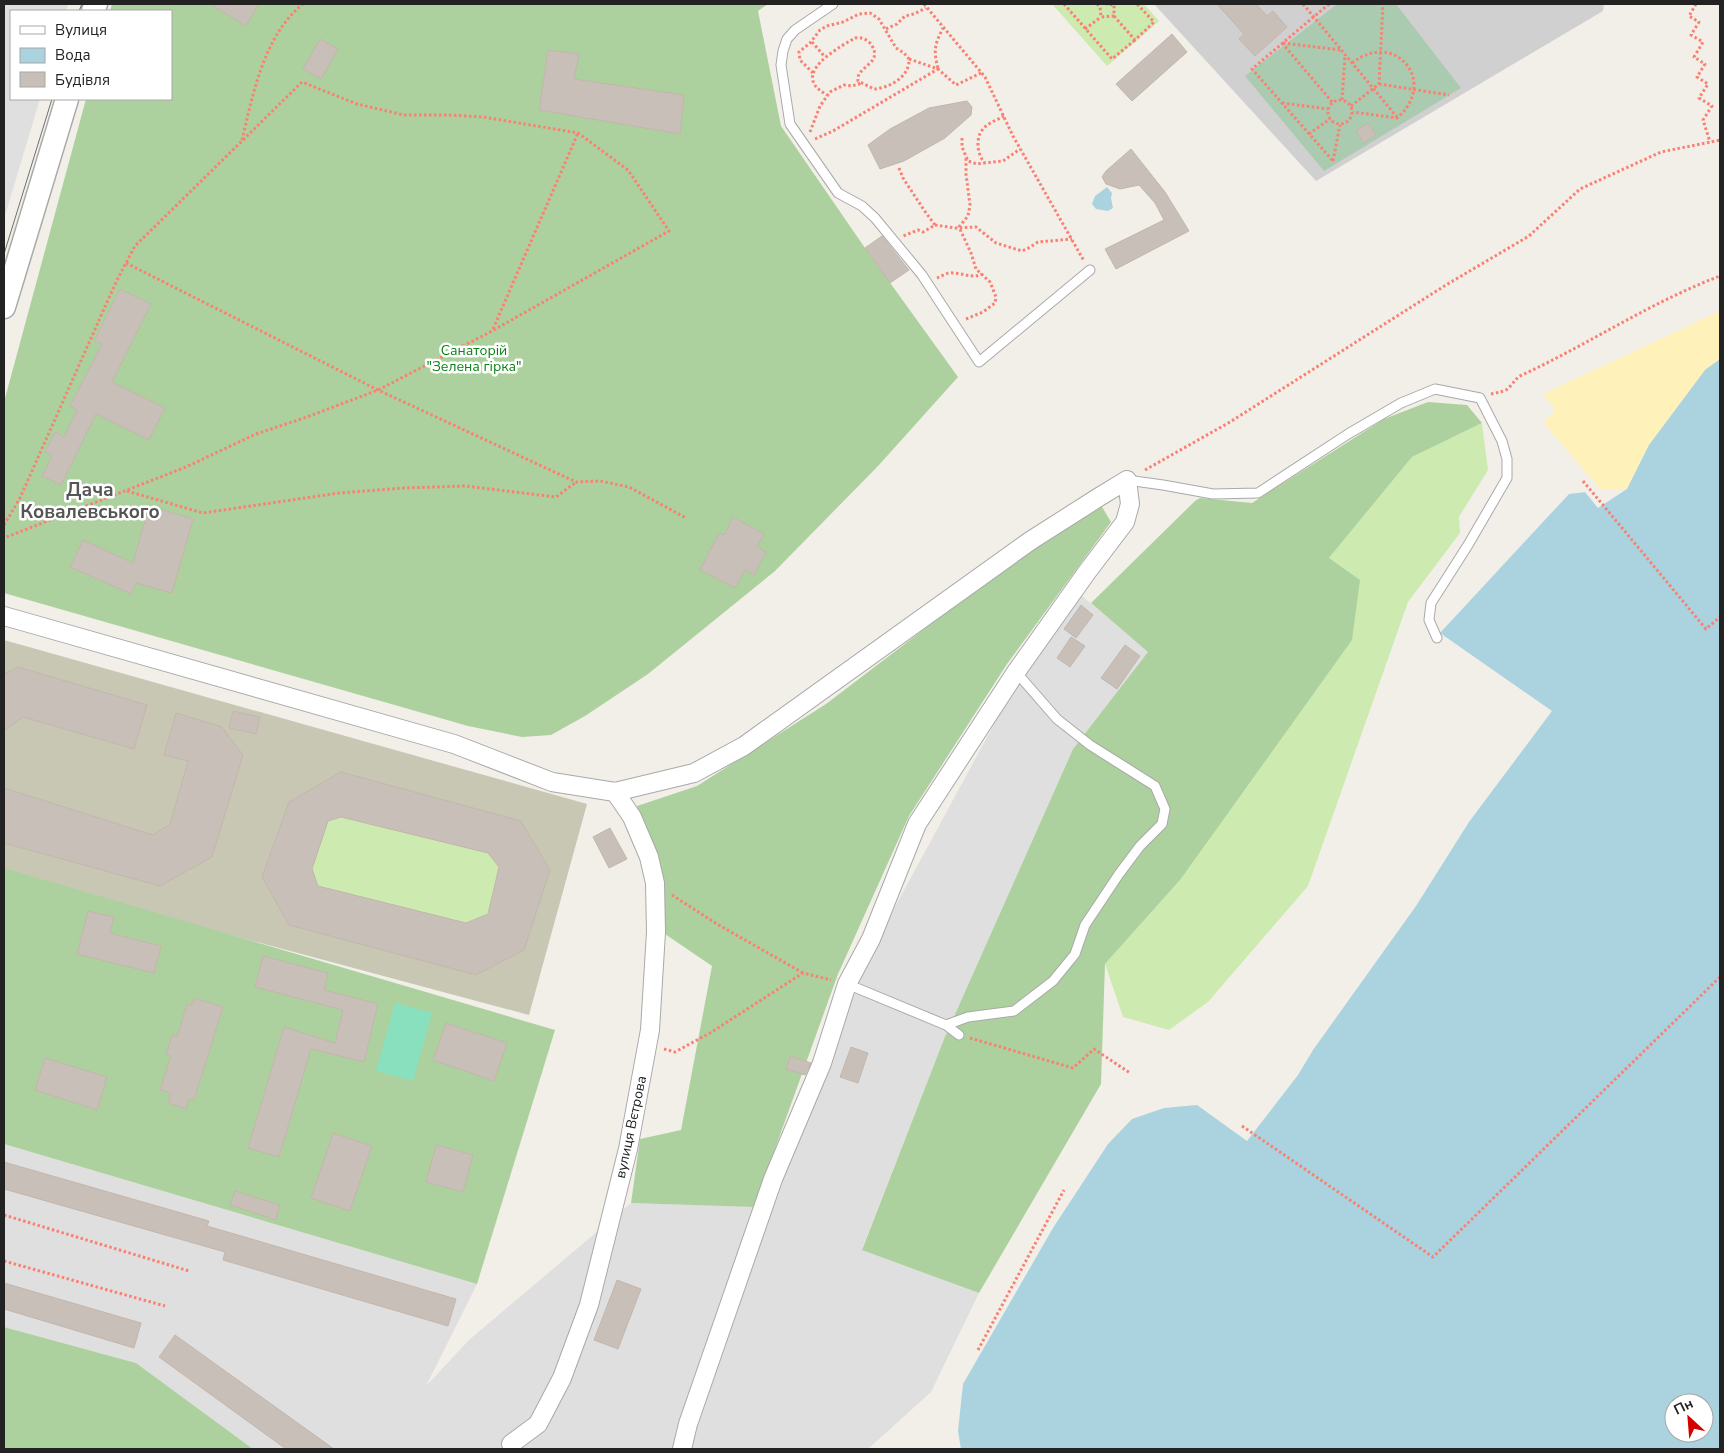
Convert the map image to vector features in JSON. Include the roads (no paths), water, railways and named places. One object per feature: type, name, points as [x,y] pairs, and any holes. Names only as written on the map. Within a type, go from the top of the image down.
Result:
[{"type":"street","points":[[4,304],[67,100]]},
{"type":"street","points":[[4,616],[454,744],[552,782],[615,792],[694,774],[744,746],[1030,541],[1128,480],[1130,504],[1125,522],[1086,572],[1016,672],[917,824],[871,938],[847,984],[822,1063],[773,1179],[688,1424],[682,1449]]},
{"type":"street","name":"вулиця Вєтрова","points":[[511,1448],[538,1424],[562,1378],[589,1305],[628,1149],[650,1030],[656,932],[655,883],[649,857],[632,817],[615,792]]},
{"type":"lane","points":[[833,4],[795,30],[786,39],[781,65],[790,124],[838,193],[862,206],[875,218],[928,283],[979,362],[1090,270]]},
{"type":"lane","points":[[1128,480],[1213,494],[1258,493],[1348,434],[1401,403],[1435,390],[1480,398],[1502,441],[1507,459],[1507,478],[1431,603],[1429,620],[1437,638]]},
{"type":"lane","points":[[946,1025],[968,1017],[1014,1011],[1053,982],[1075,954],[1085,925],[1120,874],[1140,846],[1162,824],[1165,809],[1155,786],[1090,745],[1057,719],[1016,672]]},
{"type":"lane","points":[[847,984],[946,1025],[959,1035]]},
{"type":"water","points":[[1107,187],[1112,193],[1113,208],[1108,211],[1096,209],[1092,204],[1095,196]]},
{"type":"water","points":[[1720,359],[1720,1449],[961,1449],[958,1431],[963,1384],[1053,1228],[1108,1144],[1132,1119],[1164,1108],[1197,1105],[1247,1141],[1298,1075],[1313,1050],[1416,906],[1469,822],[1552,711],[1440,633],[1569,494],[1585,492],[1598,508],[1627,489],[1649,445],[1705,370]]},
{"type":"tram line","points":[[79,10],[82,4]]},
{"type":"tram line","points":[[4,254],[52,100]]},
{"type":"district","name":"Дача Ковалевського","points":[[90,501]]},
{"type":"park label","name":"Санаторій \"Зелена гірка\"","points":[[474,358]]}]
